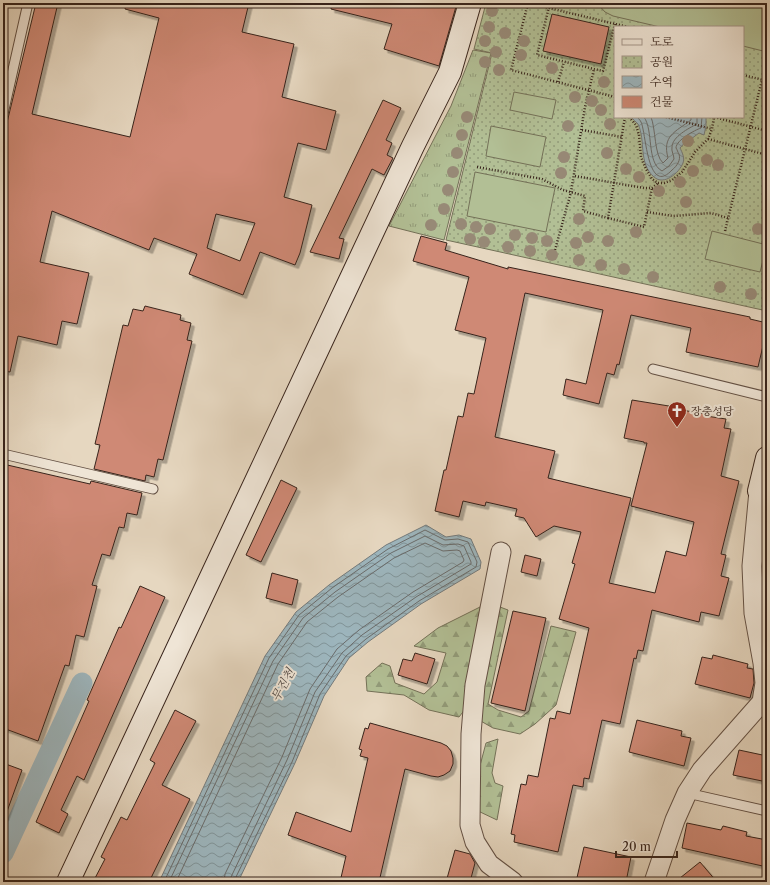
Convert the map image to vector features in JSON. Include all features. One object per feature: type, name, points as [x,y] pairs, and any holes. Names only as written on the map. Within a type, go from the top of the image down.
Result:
[{"type":"street","points":[[68,882],[406,161],[450,72],[470,3]]},
{"type":"street","points":[[654,882],[675,820],[687,793],[702,770],[762,702],[765,683],[754,613],[752,566],[759,492],[767,458]]},
{"type":"street","points":[[501,552],[475,685],[471,734],[470,825],[475,842],[489,864],[513,882]]},
{"type":"lane","points":[[3,114],[28,3]]},
{"type":"lane","points":[[653,369],[767,397]]},
{"type":"lane","points":[[3,454],[153,489]]},
{"type":"lane","points":[[687,793],[767,811]]},
{"type":"path","points":[[614,97],[511,70],[528,3],[624,26]]},
{"type":"path","points":[[549,7],[537,55],[603,71],[614,28]]},
{"type":"path","points":[[558,82],[564,62]]},
{"type":"path","points":[[556,250],[575,176],[589,90],[594,69]]},
{"type":"path","points":[[744,75],[767,81]]},
{"type":"path","points":[[725,231],[762,80]]},
{"type":"path","points":[[608,218],[625,118]]},
{"type":"path","points":[[630,118],[636,124],[639,135],[641,156],[646,169],[652,179],[658,183],[664,183],[672,180],[682,172],[696,152],[708,140],[714,118]]},
{"type":"path","points":[[673,118],[710,128]]},
{"type":"path","points":[[718,118],[767,131]]},
{"type":"path","points":[[582,130],[622,137]]},
{"type":"path","points":[[708,140],[767,155]]},
{"type":"path","points":[[477,167],[542,179],[563,190],[585,196],[583,211],[644,227],[652,188],[658,183]]},
{"type":"path","points":[[575,176],[652,188]]},
{"type":"path","points":[[647,212],[673,216],[711,213],[728,218]]},
{"type":"green space","points":[[486,3],[767,3],[767,311],[446,240],[492,53],[474,49]]},
{"type":"green space","points":[[597,3],[767,3],[767,52],[744,46],[744,26],[656,26],[613,16],[605,12]]},
{"type":"green space","points":[[473,50],[491,53],[444,240],[389,226],[451,106]]},
{"type":"green space","points":[[514,92],[556,100],[552,119],[510,110]]},
{"type":"green space","points":[[491,126],[546,137],[540,167],[486,156]]},
{"type":"green space","points":[[475,172],[555,188],[546,232],[467,216]]},
{"type":"green space","points":[[712,231],[767,245],[760,272],[705,259]]},
{"type":"green space","points":[[480,607],[484,627],[466,708],[459,717],[429,710],[404,695],[367,691],[366,677],[382,663],[390,666],[395,683],[424,694],[437,682],[446,653],[414,646],[438,628]]},
{"type":"green space","points":[[500,607],[508,610],[488,704],[498,710],[521,717],[529,711],[551,626],[576,632],[556,705],[535,724],[520,734],[493,728],[479,720],[477,700]]},
{"type":"green space","points":[[498,739],[492,773],[495,783],[503,786],[497,820],[476,810],[477,777],[486,743]]},
{"type":"water","points":[[632,118],[706,118],[704,135],[699,133],[691,139],[688,139],[680,148],[684,159],[681,167],[671,177],[662,180],[654,177],[646,165],[642,137],[638,124]]},
{"type":"water","name":"무진천","points":[[426,525],[446,537],[459,535],[471,539],[481,562],[480,569],[421,604],[368,642],[349,658],[324,696],[295,763],[238,882],[159,882],[265,656],[296,612],[329,585],[386,545]]},
{"type":"building","points":[[36,3],[58,3],[32,114],[130,137],[159,18],[125,9],[126,3],[249,3],[242,32],[294,44],[282,97],[336,111],[326,150],[298,143],[284,197],[312,205],[300,253],[295,265],[260,252],[243,295],[189,274],[197,254],[154,238],[149,250],[52,211],[40,262],[89,273],[77,324],[62,321],[57,345],[18,336],[10,372],[3,371],[3,159],[7,140],[3,139]],"holes":[[[216,214],[255,223],[240,261],[207,248]]]},
{"type":"building","points":[[332,3],[457,3],[439,66],[384,49],[392,24],[331,9]]},
{"type":"building","points":[[552,14],[609,27],[601,64],[543,51]]},
{"type":"building","points":[[383,100],[401,108],[386,140],[392,143],[387,155],[393,158],[384,175],[372,169],[339,238],[344,239],[339,259],[310,252]]},
{"type":"building","points":[[421,236],[447,243],[445,250],[508,269],[508,267],[750,317],[750,319],[767,323],[767,329],[758,367],[686,352],[691,328],[631,315],[619,365],[617,364],[614,375],[607,373],[599,404],[563,395],[566,379],[586,384],[603,310],[525,293],[495,437],[555,451],[548,478],[631,498],[609,583],[655,593],[666,551],[686,556],[694,522],[631,506],[647,443],[624,438],[632,400],[675,407],[675,409],[726,419],[724,428],[731,429],[721,476],[739,481],[721,554],[726,555],[721,576],[729,578],[719,616],[701,612],[699,622],[652,610],[643,651],[638,650],[636,659],[634,658],[620,724],[602,720],[589,779],[584,778],[583,787],[573,785],[558,852],[514,842],[515,835],[511,834],[521,784],[526,785],[528,775],[538,777],[550,718],[555,719],[557,711],[570,714],[589,628],[559,619],[575,564],[572,563],[581,532],[554,526],[536,537],[524,518],[515,516],[517,509],[486,502],[485,506],[463,501],[459,517],[435,511],[458,416],[463,417],[468,393],[474,394],[486,338],[455,330],[469,277],[413,261]]},
{"type":"building","points":[[145,306],[181,315],[180,320],[191,323],[187,340],[192,341],[163,460],[158,459],[154,477],[146,475],[145,481],[94,469],[100,445],[95,444],[123,325],[128,326],[133,309],[143,311]]},
{"type":"building","points":[[3,464],[90,484],[91,481],[142,493],[137,515],[127,513],[124,528],[119,527],[110,556],[102,554],[92,585],[97,586],[84,637],[76,635],[69,666],[65,665],[38,741],[3,728]]},
{"type":"building","points":[[281,480],[297,488],[261,562],[246,555]]},
{"type":"building","points":[[525,555],[541,559],[537,576],[521,572]]},
{"type":"building","points":[[272,573],[298,580],[292,605],[266,598]]},
{"type":"building","points":[[140,586],[165,597],[84,780],[77,776],[61,810],[68,814],[59,833],[36,822],[89,701],[87,700],[119,627],[121,628]]},
{"type":"building","points":[[513,611],[546,618],[525,711],[491,703]]},
{"type":"building","points":[[415,653],[435,659],[427,684],[398,675],[403,659],[412,661]]},
{"type":"building","points":[[713,655],[748,664],[747,668],[753,669],[754,683],[750,698],[695,684],[702,657],[712,659]]},
{"type":"building","points":[[175,710],[196,721],[162,785],[190,799],[149,882],[93,882],[105,859],[101,857],[121,817],[127,820],[155,763],[150,760]]},
{"type":"building","points":[[637,720],[682,731],[681,736],[691,738],[684,766],[629,752]]},
{"type":"building","points":[[370,723],[441,743],[447,746],[451,751],[453,764],[450,771],[438,777],[405,769],[379,882],[340,882],[346,856],[288,835],[296,812],[351,832],[368,758],[360,756],[362,750],[359,749],[365,728],[368,729]]},
{"type":"building","points":[[739,750],[767,756],[767,782],[733,775]]},
{"type":"building","points":[[3,763],[22,770],[5,817],[3,817]]},
{"type":"building","points":[[687,823],[721,830],[723,826],[747,832],[746,836],[767,840],[767,867],[682,848]]},
{"type":"building","points":[[584,847],[631,857],[626,882],[576,882]]},
{"type":"building","points":[[455,850],[470,854],[475,863],[470,882],[446,882]]},
{"type":"building","points":[[700,862],[717,882],[675,882]]},
{"type":"waterway","points":[[3,853],[82,683]]},
{"type":"place","name":"장충성당","points":[[677,428]]}]
